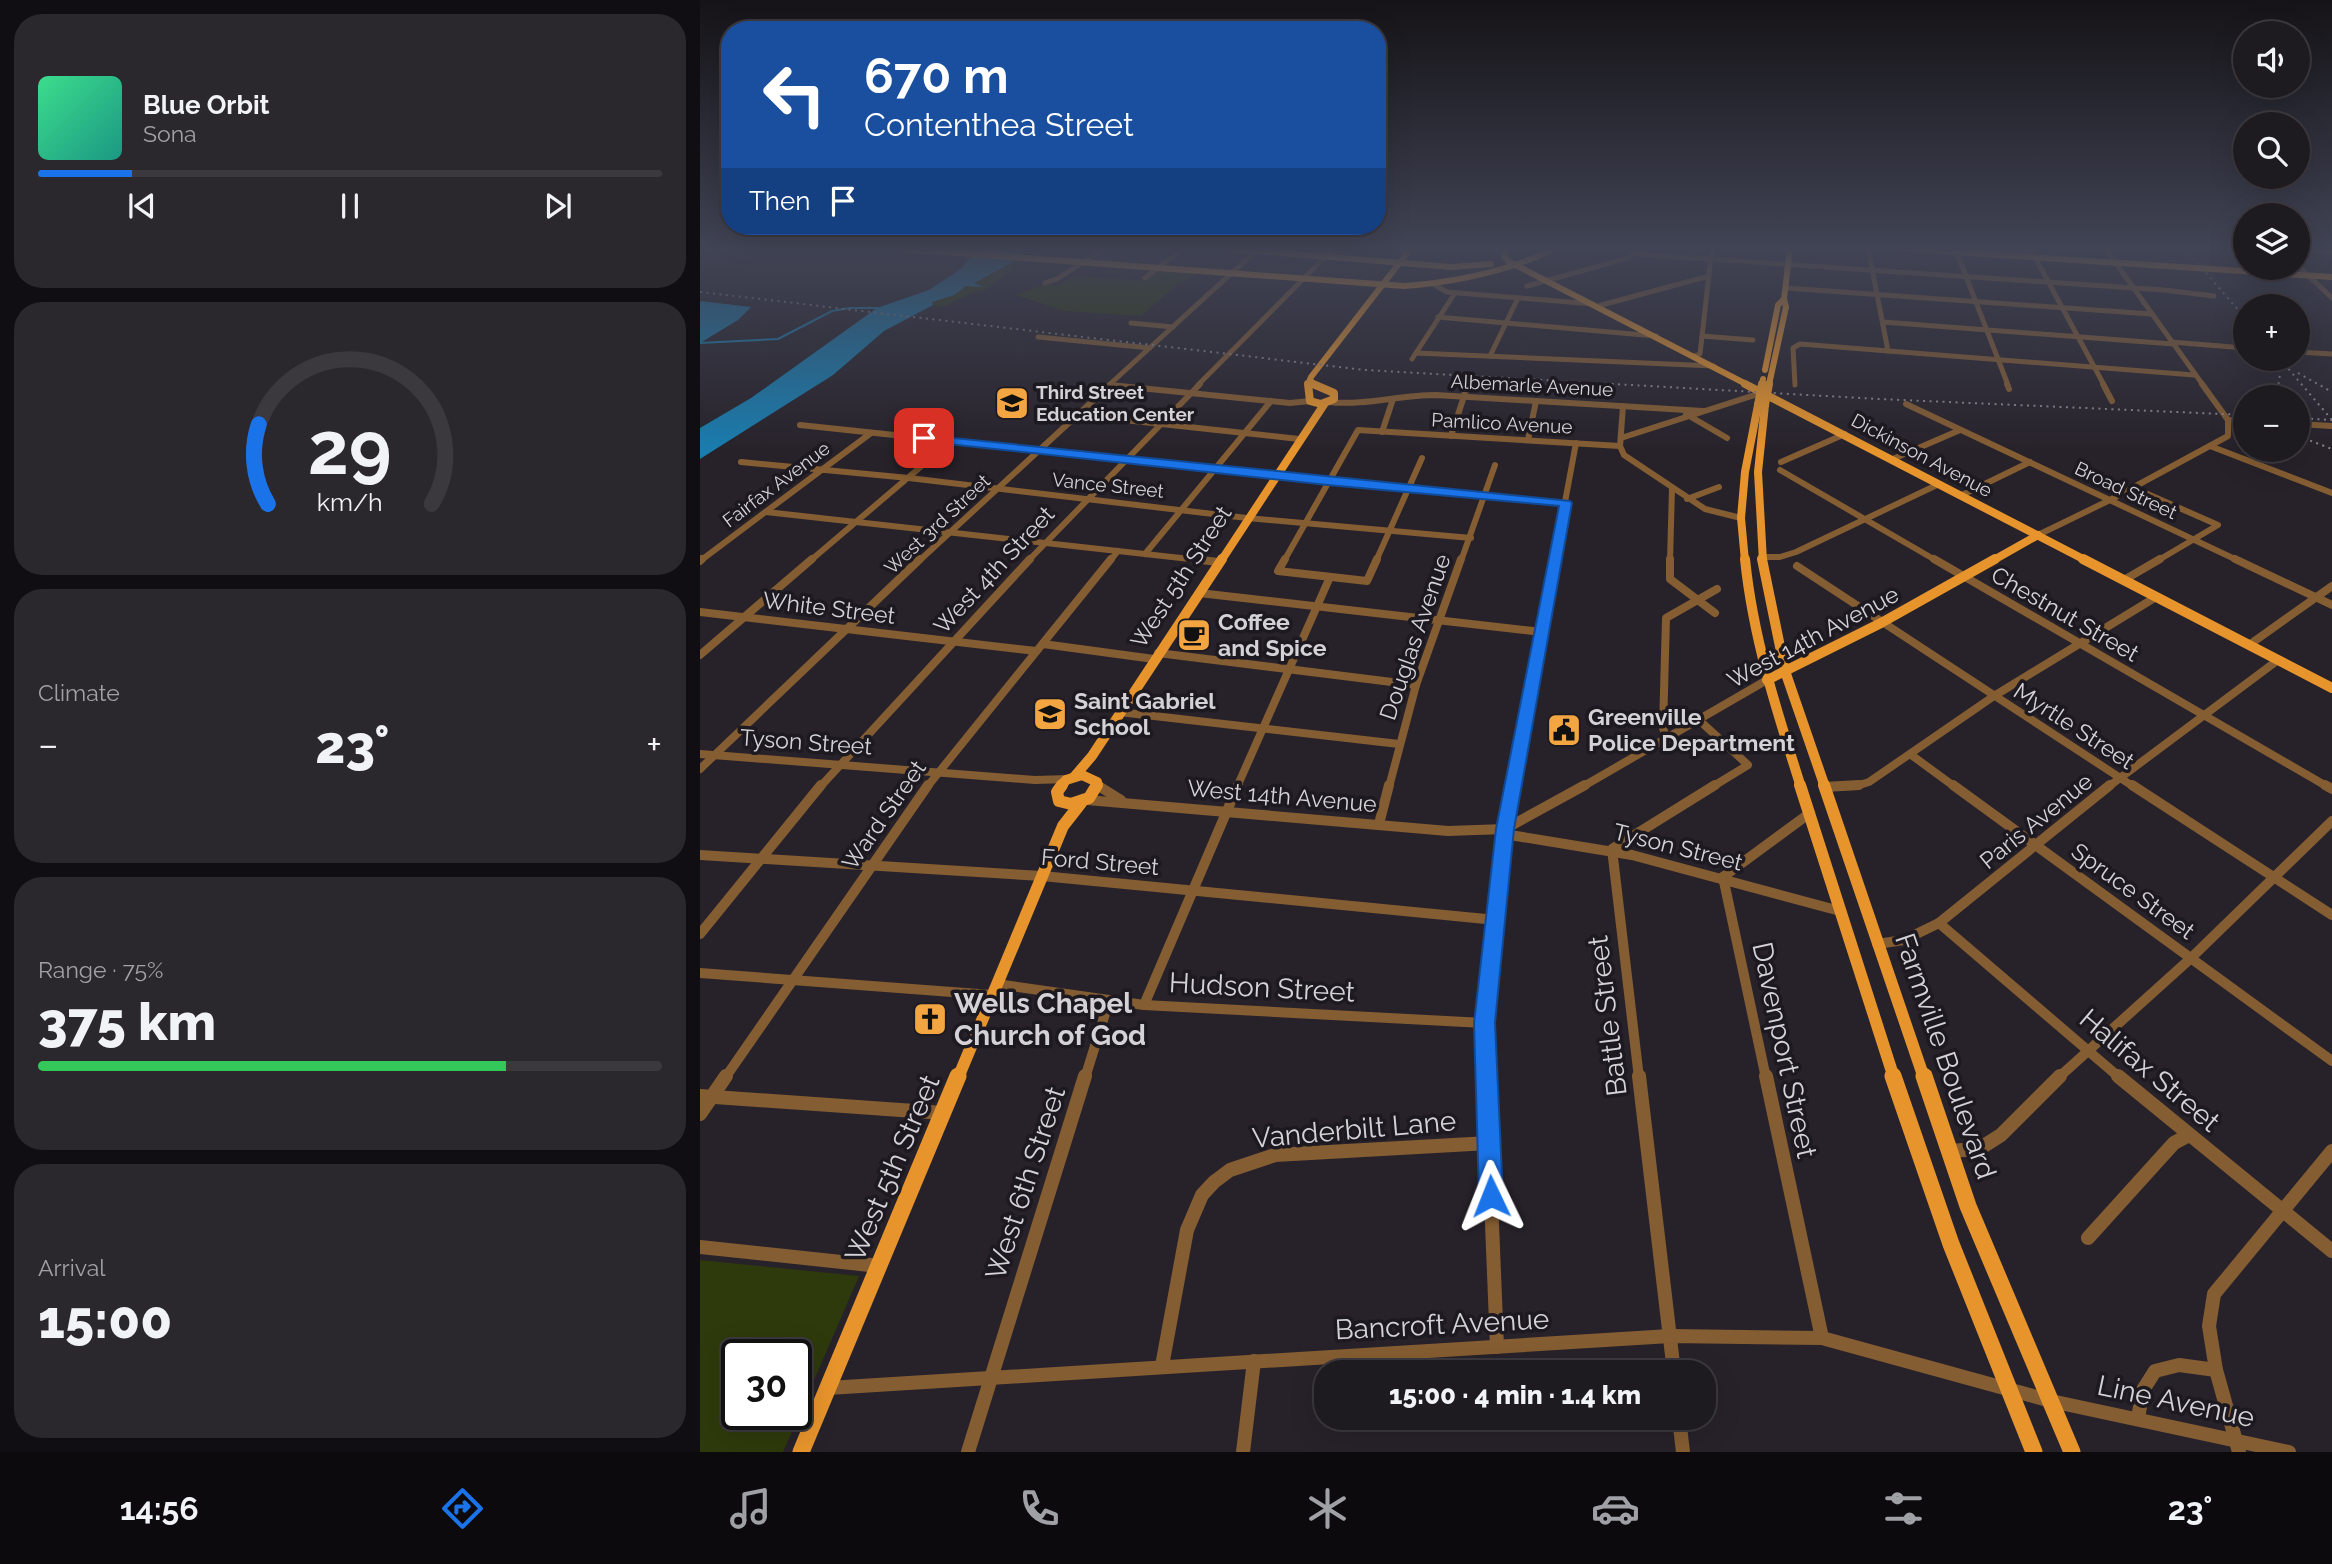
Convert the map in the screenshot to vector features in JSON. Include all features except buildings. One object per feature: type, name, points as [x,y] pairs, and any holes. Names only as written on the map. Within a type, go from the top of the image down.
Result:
[{"type":"main road","points":[[1320,400],[1308,385],[1310,380],[1359,316]]},
{"type":"main road","name":"Dickinson Avenue","points":[[1617,316],[2332,688]]},
{"type":"main road","points":[[1784,316],[1745,472],[1741,518],[1749,598],[1768,680],[1913,1139],[2034,1452]]},
{"type":"main road","points":[[1310,380],[1316,387],[1327,391]]},
{"type":"main road","points":[[1320,400],[1327,391]]},
{"type":"main road","points":[[1320,400],[1327,391]]},
{"type":"main road","name":"West 5th Street","points":[[1063,827],[1059,798],[1072,778],[1092,756],[1199,593],[1309,425],[1320,400]]},
{"type":"main road","name":"Farmville Boulevard","points":[[1761,405],[1757,469],[1761,557],[1771,615],[1785,670],[1948,1151],[1993,1266],[2072,1452]]},
{"type":"main road","name":"West 14th Avenue","points":[[1768,680],[1881,623],[2038,535]]},
{"type":"main road","name":"West 5th Street","points":[[801,1452],[1063,827],[1095,793],[1092,756]]},
{"type":"main road","points":[[1072,778],[1094,781]]},
{"type":"main road","points":[[1059,798],[1084,802]]},
{"type":"street","name":"West 3rd Street","points":[[700,769],[949,532],[1185,316]]},
{"type":"street","name":"West 4th Street","points":[[700,934],[839,763],[1087,498],[1266,316]]},
{"type":"street","points":[[1490,356],[1508,316]]},
{"type":"street","points":[[1694,356],[1700,354],[1704,316]]},
{"type":"street","points":[[1882,316],[1888,351]]},
{"type":"street","points":[[1981,316],[2009,389]]},
{"type":"street","points":[[2068,316],[2112,401]]},
{"type":"street","points":[[2152,316],[2228,420],[2228,436],[2210,446]]},
{"type":"street","points":[[1412,359],[1438,317],[1657,337]]},
{"type":"street","points":[[1883,322],[2233,347]]},
{"type":"street","points":[[1131,323],[1172,327]]},
{"type":"street","points":[[1702,336],[1753,340]]},
{"type":"street","points":[[1038,337],[1150,348]]},
{"type":"street","points":[[1795,386],[1793,348],[1796,345],[2194,375]]},
{"type":"street","points":[[1416,352],[1714,366]]},
{"type":"street","points":[[2310,353],[2332,354]]},
{"type":"street","points":[[1451,436],[1469,380]]},
{"type":"street","name":"Albemarle Avenue","points":[[1110,385],[1275,401],[1320,400],[1361,405],[1412,396],[1703,411]]},
{"type":"street","points":[[1621,442],[1689,415],[1763,392]]},
{"type":"street","points":[[1382,432],[1393,399]]},
{"type":"street","points":[[1145,554],[1244,434],[1275,401]]},
{"type":"street","points":[[1528,440],[1536,401]]},
{"type":"street","name":"Broad Street","points":[[1906,404],[2332,605]]},
{"type":"street","points":[[1623,406],[1621,442],[1624,455],[1688,499],[1712,512],[1741,518]]},
{"type":"street","points":[[1680,410],[1727,438]]},
{"type":"street","points":[[1078,415],[1299,439]]},
{"type":"street","points":[[2228,420],[2233,420]]},
{"type":"street","points":[[800,425],[1214,470],[1566,503]]},
{"type":"street","points":[[2310,425],[2332,426]]},
{"type":"street","name":"Pamlico Avenue","points":[[1328,481],[1358,430],[1576,443],[1621,442]]},
{"type":"street","points":[[1893,460],[1959,430]]},
{"type":"street","name":"Fairfax Avenue","points":[[700,561],[871,433]]},
{"type":"street","name":"Chestnut Street","points":[[1844,434],[1781,466],[1865,521],[2332,789]]},
{"type":"street","points":[[700,655],[951,441]]},
{"type":"street","points":[[1497,1347],[1484,1023],[1505,832],[1576,443]]},
{"type":"street","points":[[2210,446],[2332,493]]},
{"type":"street","name":"West 14th Avenue","points":[[2038,535],[2134,488],[2210,446]]},
{"type":"street","points":[[1328,481],[1278,571],[1367,581],[1422,458]]},
{"type":"street","name":"Vance Street","points":[[741,461],[1247,518],[1471,538]]},
{"type":"street","points":[[1962,495],[2030,462]]},
{"type":"street","name":"Douglas Avenue","points":[[1379,824],[1416,685],[1495,465]]},
{"type":"street","points":[[1761,557],[1789,555],[1939,484]]},
{"type":"street","points":[[1688,499],[1719,487]]},
{"type":"street","points":[[1672,488],[1669,576],[1672,582],[1715,613]]},
{"type":"street","points":[[2124,580],[2217,525],[2134,488]]},
{"type":"street","points":[[766,512],[1218,562]]},
{"type":"street","name":"Ward Street","points":[[700,1114],[706,1097],[793,980],[938,771],[1118,551]]},
{"type":"street","name":"Myrtle Street","points":[[1797,566],[2332,915]]},
{"type":"street","points":[[1144,1005],[1330,577]]},
{"type":"street","points":[[2249,645],[2332,586]]},
{"type":"street","points":[[1667,740],[1663,728],[1667,618],[1717,589]]},
{"type":"street","points":[[1199,593],[1542,632]]},
{"type":"street","points":[[1824,787],[1856,786],[1869,782],[1994,696],[2156,597]]},
{"type":"street","name":"White Street","points":[[700,612],[953,642],[1156,656]]},
{"type":"street","points":[[1156,656],[1416,685]]},
{"type":"street","name":"Paris Avenue","points":[[1877,944],[1904,940],[1939,923],[2119,778],[2278,660]]},
{"type":"street","name":"West 14th Avenue","points":[[1084,802],[1123,801],[1448,831],[1505,832],[1768,680]]},
{"type":"street","points":[[1119,712],[1399,744]]},
{"type":"street","points":[[1612,849],[1748,765],[1700,721]]},
{"type":"street","name":"Tyson Street","points":[[700,754],[1035,780],[1072,778]]},
{"type":"street","name":"Spruce Street","points":[[1910,754],[2332,1061]]},
{"type":"street","name":"Tyson Street","points":[[1035,780],[1059,798]]},
{"type":"street","name":"West 14th Avenue","points":[[1094,781],[1123,801]]},
{"type":"street","points":[[1723,877],[1810,813]]},
{"type":"street","points":[[1948,1151],[1979,1149],[1990,1143],[2086,1050],[2190,959],[2332,821]]},
{"type":"street","name":"Tyson Street","points":[[1505,832],[1612,849],[1723,877],[1840,911]]},
{"type":"street","name":"Battle Street","points":[[1612,849],[1670,1336]]},
{"type":"street","name":"Ford Street","points":[[700,855],[1042,876],[1496,920]]},
{"type":"street","name":"Davenport Street","points":[[1723,877],[1822,1338]]},
{"type":"street","name":"Halifax Street","points":[[1939,923],[2086,1050],[2332,1251]]},
{"type":"street","name":"Hudson Street","points":[[700,974],[995,989],[1144,1005],[1484,1023]]},
{"type":"street","name":"West 6th Street","points":[[968,1452],[1109,1001]]},
{"type":"street","points":[[706,1097],[943,1113]]},
{"type":"street","points":[[2088,1238],[2174,1143],[2189,1135]]},
{"type":"street","name":"Vanderbilt Lane","points":[[1162,1366],[1185,1228],[1199,1198],[1217,1177],[1247,1160],[1275,1155],[1489,1143]]},
{"type":"street","points":[[2237,1446],[2216,1370],[2209,1325],[2214,1294],[2332,1151]]},
{"type":"street","points":[[700,1247],[879,1266]]},
{"type":"street","points":[[1670,1336],[1673,1360]]},
{"type":"street","name":"Bancroft Avenue","points":[[828,1388],[1670,1336],[1822,1338],[2052,1401]]},
{"type":"street","points":[[1243,1452],[1254,1362]]},
{"type":"street","points":[[2138,1418],[2143,1390],[2155,1371],[2179,1365],[2216,1370]]},
{"type":"street","name":"Line Avenue","points":[[2052,1401],[2138,1418],[2237,1446],[2289,1452]]},
{"type":"street","points":[[1680,1430],[1683,1452]]},
{"type":"green space","points":[[700,1260],[859,1276],[812,1385],[812,1339],[721,1339],[721,1430],[792,1430],[783,1452],[700,1452]]},
{"type":"water","points":[[700,316],[742,316],[738,320],[700,343]]},
{"type":"water","points":[[866,316],[913,316],[884,331],[833,375],[700,459],[700,428],[751,398]]},
{"type":"waterway","points":[[700,343],[778,339],[823,316]]},
{"type":"railway","points":[[903,316],[1365,370],[1879,399],[2233,414]]},
{"type":"railway","points":[[2278,385],[2279,371]]},
{"type":"railway","points":[[2290,371],[2302,385]]},
{"type":"railway","points":[[2298,373],[2332,392]]},
{"type":"railway","points":[[2310,394],[2332,420],[2310,419]]},
{"type":"railway","points":[[2310,441],[2332,449]]},
{"type":"place","name":"Third Street Education Center","points":[[1012,403]]},
{"type":"place","name":"Coffee and Spice","points":[[1194,635]]},
{"type":"place","name":"Saint Gabriel School","points":[[1050,714]]},
{"type":"place","name":"Greenville Police Department","points":[[1564,730]]},
{"type":"place","name":"Wells Chapel Church of God","points":[[930,1019]]},
{"type":"route","points":[[924,438],[1130,461],[1566,503],[1505,829],[1484,1023],[1491,1196]]}]
